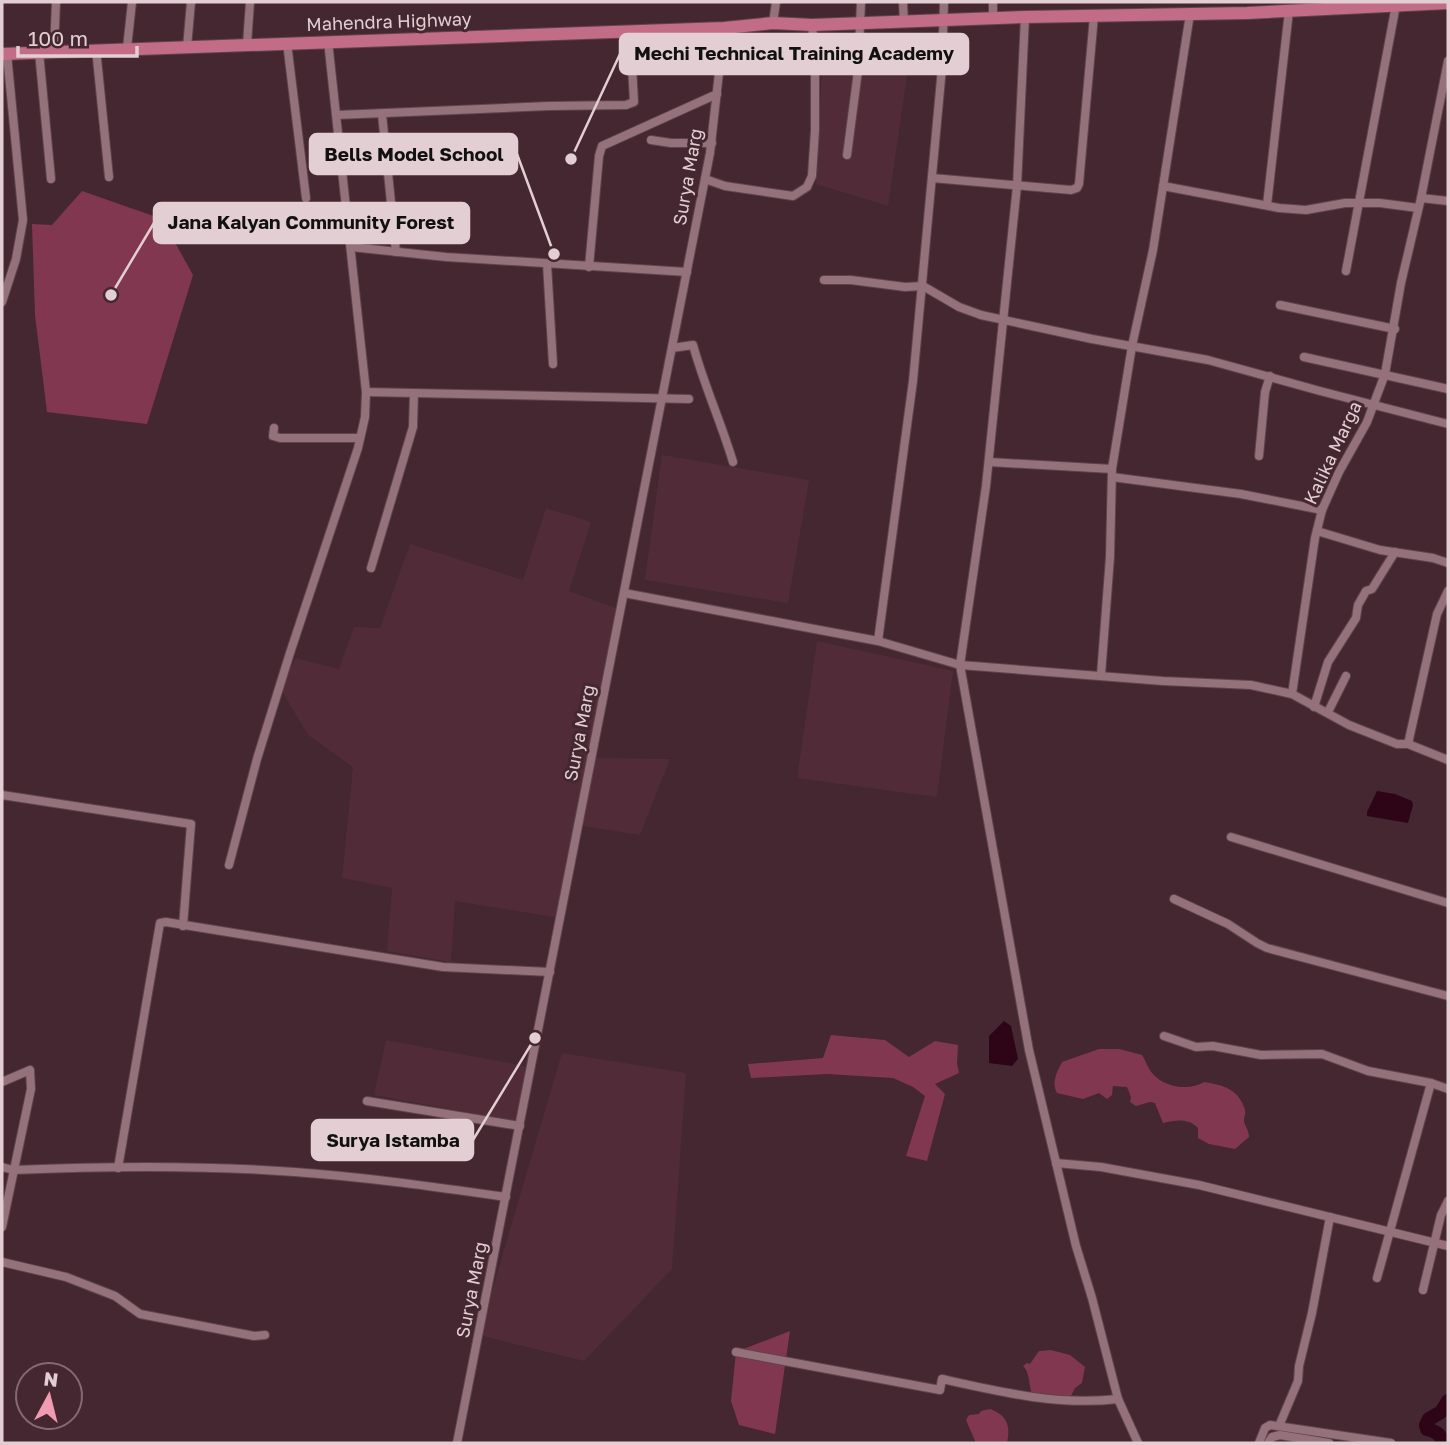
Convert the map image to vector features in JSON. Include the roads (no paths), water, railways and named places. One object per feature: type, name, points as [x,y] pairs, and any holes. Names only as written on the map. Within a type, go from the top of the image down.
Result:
[{"type":"highway","name":"Mahendra Highway","points":[[4,54],[724,28],[773,23],[904,23],[1025,17],[1189,14],[1204,8],[1255,7],[1289,11],[1374,4],[1448,3]]},
{"type":"street","points":[[54,51],[57,2]]},
{"type":"street","points":[[127,48],[132,2]]},
{"type":"street","points":[[187,47],[191,2]]},
{"type":"street","points":[[247,44],[250,2]]},
{"type":"street","points":[[773,23],[776,2]]},
{"type":"street","points":[[847,155],[858,71],[861,2]]},
{"type":"street","points":[[904,2],[904,23]]},
{"type":"street","points":[[878,641],[923,286],[944,2]]},
{"type":"street","points":[[993,2],[993,19]]},
{"type":"street","points":[[1346,271],[1396,5]]},
{"type":"street","points":[[1267,205],[1289,11]]},
{"type":"street","points":[[1101,675],[1111,557],[1112,473],[1132,346],[1163,187],[1189,14]]},
{"type":"street","points":[[932,178],[1071,190],[1077,188],[1094,16]]},
{"type":"street","points":[[1025,17],[1017,186],[989,462],[960,665],[1029,1049],[1076,1246],[1118,1399],[1138,1443]]},
{"type":"street","points":[[705,179],[725,186],[793,195],[807,187],[812,176],[815,130],[816,60],[812,25]]},
{"type":"street","name":"Surya Marg","points":[[457,1443],[712,143],[724,28]]},
{"type":"street","points":[[337,115],[536,106],[626,105],[634,102],[630,30]]},
{"type":"street","points":[[229,864],[282,676],[365,417],[366,392],[328,41]]},
{"type":"street","points":[[287,43],[306,198]]},
{"type":"street","points":[[96,49],[109,177]]},
{"type":"street","points":[[39,52],[51,179]]},
{"type":"street","points":[[2,302],[16,260],[23,220],[4,54]]},
{"type":"street","name":"Kalika Marga","points":[[1292,694],[1322,510],[1374,404],[1385,374],[1401,283],[1448,61]]},
{"type":"street","points":[[589,267],[598,156],[602,146],[717,94]]},
{"type":"street","points":[[382,114],[396,251]]},
{"type":"street","points":[[651,140],[679,144],[712,143]]},
{"type":"street","points":[[1163,187],[1306,210],[1345,203],[1380,203],[1418,208]]},
{"type":"street","points":[[1421,198],[1448,201]]},
{"type":"street","points":[[351,247],[547,264],[687,272]]},
{"type":"street","points":[[547,264],[553,364]]},
{"type":"street","points":[[824,280],[923,286],[959,307],[1003,319],[1208,360],[1448,424]]},
{"type":"street","points":[[1280,306],[1395,329]]},
{"type":"street","points":[[672,348],[693,345],[704,385],[719,415],[733,462]]},
{"type":"street","points":[[1304,357],[1448,389]]},
{"type":"street","points":[[1259,456],[1265,392],[1270,376]]},
{"type":"street","points":[[366,392],[690,399]]},
{"type":"street","points":[[371,568],[413,427],[414,393]]},
{"type":"street","points":[[274,428],[273,436],[280,438],[360,438]]},
{"type":"street","points":[[989,462],[1112,473],[1322,510]]},
{"type":"street","points":[[1317,531],[1380,550],[1448,563]]},
{"type":"street","points":[[1314,707],[1328,662],[1356,618],[1358,605],[1366,591],[1372,589],[1395,552]]},
{"type":"street","points":[[1408,744],[1437,614],[1448,591]]},
{"type":"street","points":[[624,593],[878,641],[960,665],[1251,685],[1292,694],[1349,725],[1448,760]]},
{"type":"street","points":[[1328,712],[1346,676]]},
{"type":"street","points":[[2,795],[191,824],[183,926]]},
{"type":"street","points":[[1231,837],[1448,902]]},
{"type":"street","points":[[1174,899],[1228,923],[1267,948],[1448,996]]},
{"type":"street","points":[[117,1168],[160,923],[324,946],[443,967],[550,972]]},
{"type":"street","points":[[1164,1036],[1196,1047],[1213,1046],[1261,1055],[1322,1054],[1368,1071],[1431,1083],[1448,1089]]},
{"type":"street","points":[[2,1082],[30,1070],[31,1090],[2,1227]]},
{"type":"street","points":[[1377,1278],[1431,1083]]},
{"type":"street","points":[[367,1101],[520,1126]]},
{"type":"street","points":[[1056,1163],[1101,1167],[1199,1185],[1448,1246]]},
{"type":"street","points":[[2,1167],[13,1170],[117,1168],[297,1172],[506,1198]]},
{"type":"street","points":[[1423,1290],[1441,1214],[1448,1201]]},
{"type":"street","points":[[1279,1426],[1298,1381],[1330,1217]]},
{"type":"street","points":[[2,1262],[66,1277],[115,1296],[140,1314],[254,1336],[265,1335]]},
{"type":"street","points":[[736,1352],[940,1390],[942,1380],[1035,1398],[1093,1402],[1118,1399]]},
{"type":"street","points":[[1259,1443],[1265,1428],[1270,1425],[1391,1443]]},
{"type":"street","points":[[1268,1443],[1272,1437],[1280,1435],[1329,1443]]},
{"type":"waterway","points":[[1442,1443],[1439,1435],[1427,1429],[1426,1425],[1429,1419],[1441,1412],[1448,1401]]},
{"type":"place","name":"Mechi Technical Training Academy","points":[[571,159]]},
{"type":"place","name":"Bells Model School","points":[[554,254]]},
{"type":"place","name":"Jana Kalyan Community Forest","points":[[111,295]]},
{"type":"place","name":"Surya Istamba","points":[[535,1038]]}]
